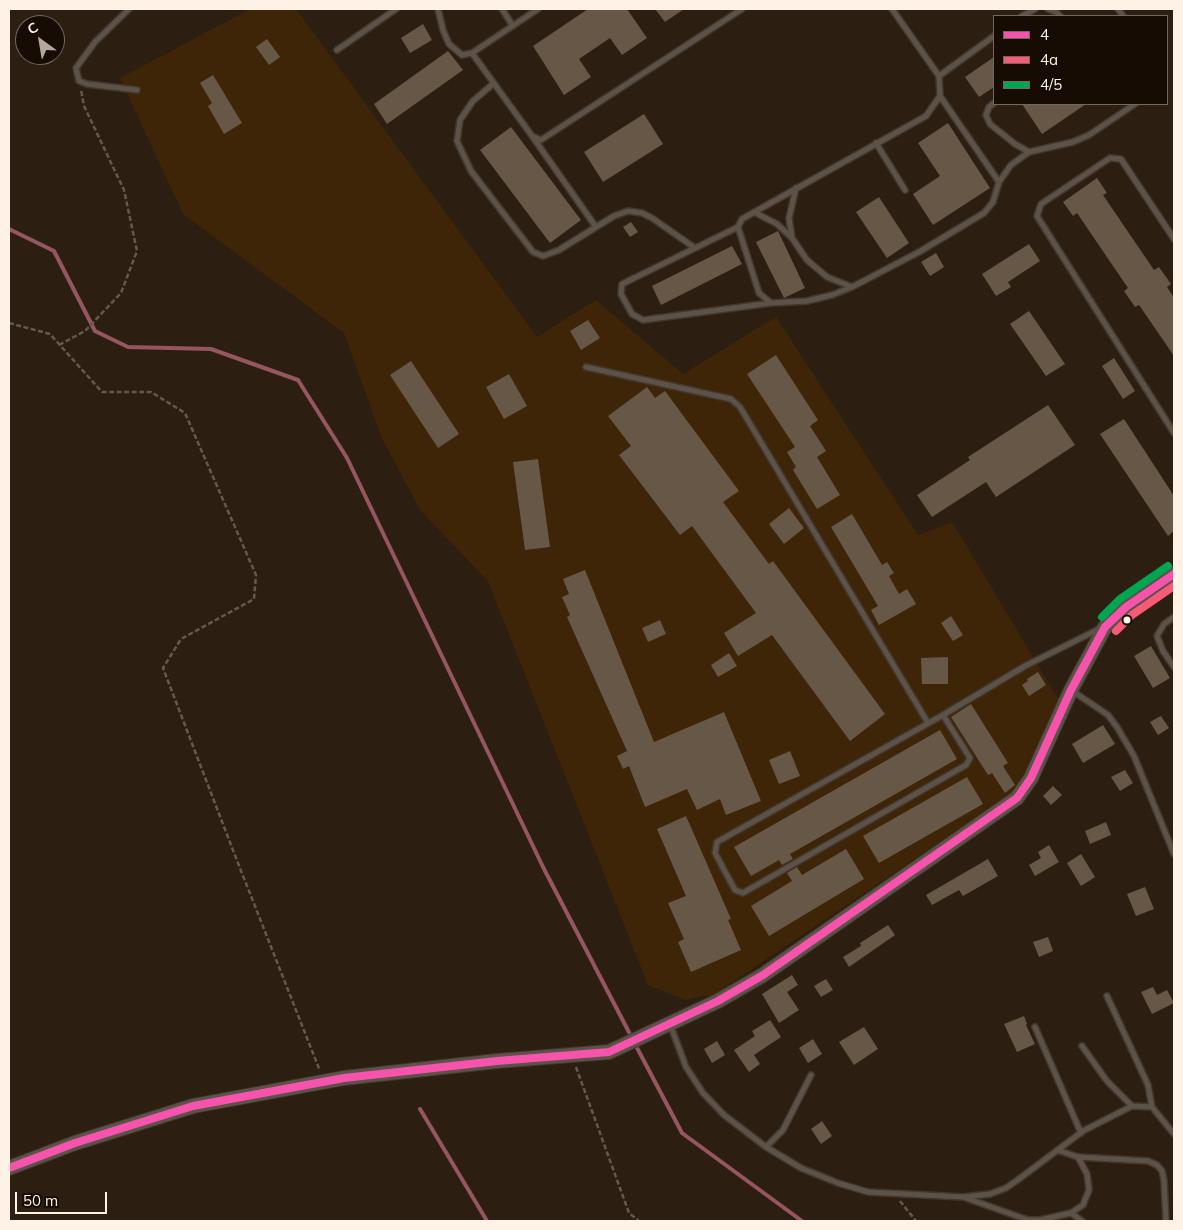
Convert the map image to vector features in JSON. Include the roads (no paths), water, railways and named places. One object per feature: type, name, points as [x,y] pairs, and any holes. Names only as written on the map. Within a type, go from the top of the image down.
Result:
[{"type":"main road","points":[[9,1168],[75,1143],[193,1106],[354,1077],[609,1052],[718,1001],[763,975],[1017,798],[1031,778],[1086,659],[1105,627],[1126,607],[1174,574]]},
{"type":"lane","points":[[129,9],[95,42],[76,68],[80,81],[87,84],[137,90]]},
{"type":"lane","points":[[337,50],[395,9]]},
{"type":"lane","points":[[438,9],[443,30],[450,44],[462,55],[472,53],[538,9]]},
{"type":"lane","points":[[502,9],[513,26]]},
{"type":"lane","points":[[532,136],[541,140],[742,9]]},
{"type":"lane","points":[[892,9],[939,76],[940,96],[999,182]]},
{"type":"lane","points":[[1024,15],[1035,9]]},
{"type":"lane","points":[[1048,9],[1059,15]]},
{"type":"lane","points":[[939,76],[993,37]]},
{"type":"lane","points":[[472,53],[596,227]]},
{"type":"lane","points":[[494,83],[474,101],[460,120],[458,141],[471,171],[533,252],[544,256],[559,250],[614,216],[628,211],[642,213],[652,218],[695,248]]},
{"type":"lane","points":[[940,96],[926,116],[742,219],[738,227],[622,284],[621,294],[632,314],[643,320],[771,303],[807,301],[832,295],[852,287],[919,252],[984,213],[993,202],[999,182],[1011,165],[1029,152],[1073,142],[1089,134],[1133,105]]},
{"type":"lane","points":[[993,104],[989,107],[986,115],[990,124],[1015,144],[1029,152]]},
{"type":"lane","points":[[876,143],[905,190]]},
{"type":"lane","points":[[1174,239],[1121,159],[1110,158],[1041,204],[1037,216],[1174,433]]},
{"type":"lane","points":[[792,238],[789,218],[796,188]]},
{"type":"lane","points":[[754,212],[777,224],[792,238],[807,260],[826,277],[852,287]]},
{"type":"lane","points":[[738,227],[759,292],[771,303]]},
{"type":"lane","points":[[586,367],[732,399],[740,407],[928,723]]},
{"type":"lane","points":[[1174,617],[1164,624],[1156,636],[1174,668]]},
{"type":"lane","points":[[942,715],[970,758],[966,764],[744,893],[735,890],[715,853],[718,842],[1025,666],[1109,624]]},
{"type":"lane","points":[[1071,690],[1108,715],[1117,727],[1134,756],[1174,854]]},
{"type":"lane","points":[[1107,996],[1148,1085],[1152,1107],[1174,1134]]},
{"type":"lane","points":[[670,1024],[686,1067],[703,1093],[724,1114],[766,1146],[800,1168],[838,1184],[868,1192],[963,1197],[990,1194],[1006,1188],[1081,1133],[1132,1106],[1152,1107]]},
{"type":"lane","points":[[1035,1027],[1081,1133]]},
{"type":"lane","points":[[1082,1046],[1107,1081],[1132,1106]]},
{"type":"lane","points":[[766,1146],[783,1130],[811,1075]]},
{"type":"lane","points":[[1057,1150],[1078,1156],[1148,1161],[1157,1165],[1162,1171],[1164,1180],[1166,1221]]},
{"type":"lane","points":[[963,1197],[1028,1220],[1040,1220],[1071,1213],[1083,1205],[1088,1190],[1087,1174],[1078,1156]]},
{"type":"lane","points":[[1071,1213],[1082,1221]]},
{"type":"waterway","points":[[9,229],[54,251],[95,331],[128,347],[211,349],[298,380],[347,458],[544,869],[632,1038]]},
{"type":"waterway","points":[[635,1044],[682,1133],[802,1221]]},
{"type":"waterway","points":[[420,1109],[487,1221]]}]
